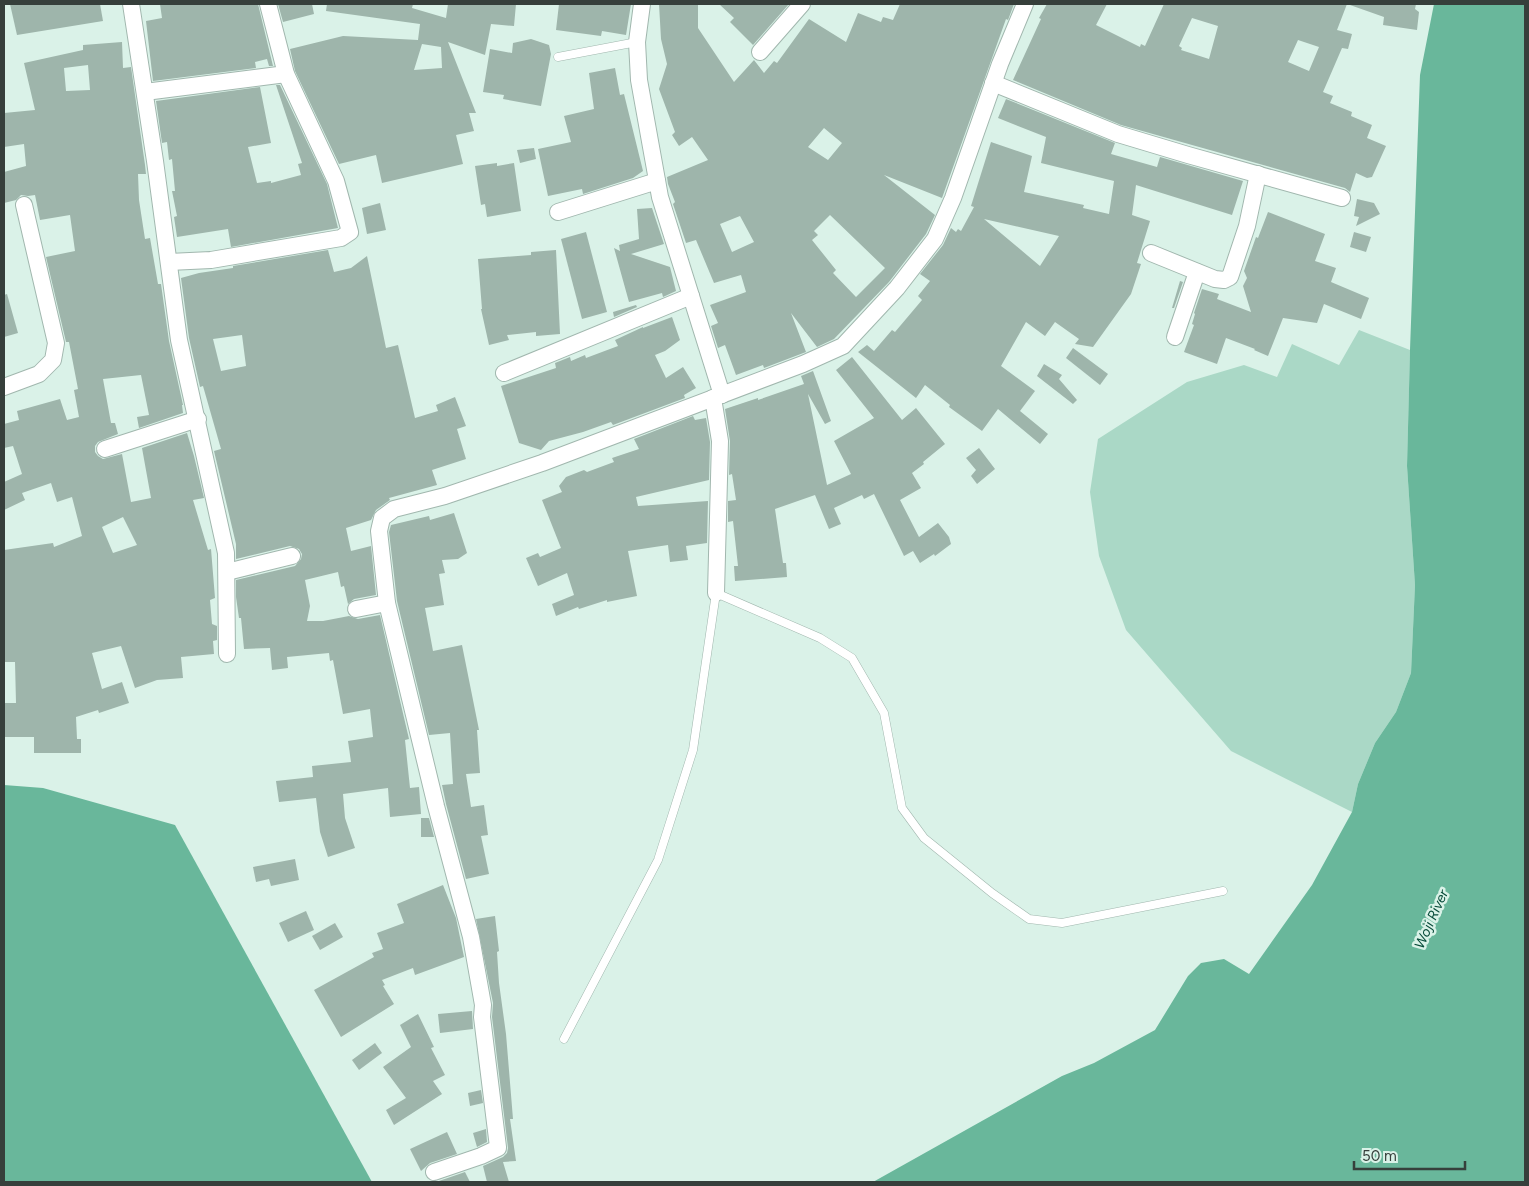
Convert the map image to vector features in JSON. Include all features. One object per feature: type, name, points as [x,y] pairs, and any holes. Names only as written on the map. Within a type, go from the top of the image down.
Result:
[{"type":"street","points":[[131,4],[179,340],[198,419],[226,553],[227,654]]},
{"type":"street","points":[[169,262],[210,260],[340,238],[350,232],[336,181],[286,74],[268,4]]},
{"type":"street","points":[[642,4],[637,42],[639,80],[657,182],[718,397],[720,441],[716,593]]},
{"type":"street","points":[[760,52],[802,4]]},
{"type":"street","points":[[434,1172],[482,1156],[498,1148],[498,1146],[482,1005],[472,937],[436,806],[387,603],[379,531],[382,518],[394,509],[445,496],[542,463],[803,364],[843,346],[897,288],[935,239],[953,198],[993,83],[1025,4]]},
{"type":"street","points":[[145,92],[286,74]]},
{"type":"street","points":[[993,83],[1118,134],[1342,198]]},
{"type":"street","points":[[1151,253],[1215,279],[1224,280],[1230,277],[1247,226],[1258,174]]},
{"type":"street","points":[[558,212],[657,182]]},
{"type":"street","points":[[4,387],[39,374],[53,360],[56,343],[24,206]]},
{"type":"street","points":[[1175,337],[1197,272]]},
{"type":"street","points":[[504,373],[690,296]]},
{"type":"street","points":[[106,449],[198,419]]},
{"type":"street","points":[[227,572],[292,556]]},
{"type":"street","points":[[356,609],[387,603]]},
{"type":"lane","points":[[558,57],[637,42]]},
{"type":"lane","points":[[564,1039],[658,860],[694,750],[716,593],[820,638],[852,658],[884,713],[902,808],[924,838],[992,893],[1029,919],[1062,923],[1223,891]]},
{"type":"shaded area","points":[[1359,330],[1410,350],[1407,466],[1415,585],[1411,673],[1396,712],[1375,743],[1358,784],[1352,812],[1231,751],[1126,630],[1099,556],[1090,492],[1098,439],[1187,382],[1244,365],[1277,377],[1292,344],[1339,365]]},
{"type":"water","name":"Woji River","points":[[1434,4],[1525,4],[1525,1182],[873,1182],[1062,1076],[1094,1063],[1155,1030],[1188,976],[1201,963],[1224,959],[1249,974],[1312,885],[1352,812],[1358,784],[1375,743],[1396,712],[1411,673],[1415,585],[1407,466],[1410,350],[1420,75]]},
{"type":"water","points":[[4,785],[43,788],[175,825],[372,1182],[4,1182]]},
{"type":"building","points":[[10,4],[100,4],[103,21],[17,35]]},
{"type":"building","points":[[160,4],[258,4],[273,66],[269,66],[267,59],[255,62],[256,68],[153,81],[146,21],[162,18]]},
{"type":"building","points":[[278,4],[312,4],[314,14],[283,22]]},
{"type":"building","points":[[327,4],[413,4],[412,8],[446,18],[448,4],[516,4],[514,26],[491,24],[485,55],[448,42],[476,113],[469,113],[474,131],[456,135],[463,164],[382,183],[376,155],[339,164],[295,71],[290,49],[343,36],[418,40],[420,24],[326,11]],"holes":[[[422,44],[441,47],[442,68],[414,70]]]},
{"type":"building","points":[[559,4],[631,4],[626,35],[602,31],[601,36],[556,30]]},
{"type":"building","points":[[659,4],[698,4],[698,28],[734,82],[754,60],[764,73],[774,61],[777,63],[809,19],[846,42],[858,13],[881,22],[883,17],[893,20],[900,4],[1014,4],[1008,20],[1006,19],[942,198],[884,175],[935,215],[926,234],[889,282],[834,339],[817,347],[791,313],[806,352],[764,368],[763,365],[736,375],[725,345],[718,348],[711,326],[718,323],[710,305],[746,292],[741,275],[714,283],[696,240],[686,243],[673,204],[675,202],[667,177],[708,160],[692,137],[679,146],[672,135],[675,132],[659,89],[667,64],[661,39]],"holes":[[[824,128],[842,143],[828,160],[808,147]],[[830,215],[885,268],[856,297],[833,273],[836,270],[812,240],[818,235],[814,231]],[[740,216],[754,242],[732,252],[720,224]]]},
{"type":"building","points":[[719,4],[789,4],[753,45],[730,22],[734,18]]},
{"type":"building","points":[[1047,4],[1107,4],[1096,25],[1140,47],[1141,44],[1145,46],[1164,4],[1347,4],[1337,30],[1352,34],[1348,49],[1342,48],[1323,92],[1333,96],[1330,103],[1352,112],[1351,116],[1372,125],[1367,138],[1386,146],[1372,177],[1367,178],[1356,173],[1350,192],[1345,188],[1121,125],[1013,80],[1041,19],[1039,18]],"holes":[[[1192,18],[1218,26],[1209,59],[1181,50],[1182,48],[1179,46]],[[1298,40],[1319,47],[1309,71],[1288,62]]]},
{"type":"building","points":[[1350,4],[1416,4],[1415,9],[1419,12],[1417,30],[1383,25],[1384,17]]},
{"type":"building","points":[[531,39],[549,45],[551,54],[541,106],[503,99],[504,95],[483,92],[490,49],[512,53],[513,43]]},
{"type":"building","points":[[122,42],[123,68],[131,67],[146,174],[138,174],[139,200],[145,239],[150,238],[158,284],[161,284],[169,341],[183,405],[183,413],[139,428],[137,417],[149,415],[141,375],[103,379],[111,423],[115,423],[118,434],[98,442],[95,446],[95,452],[103,459],[122,454],[131,502],[151,498],[142,448],[187,433],[204,498],[193,500],[208,550],[211,549],[215,598],[210,600],[212,624],[217,626],[217,640],[213,641],[214,654],[181,657],[183,678],[157,680],[135,688],[121,646],[92,653],[102,689],[122,682],[129,703],[99,713],[98,710],[76,717],[77,739],[81,739],[81,753],[34,753],[34,737],[4,737],[4,703],[16,703],[15,662],[4,662],[4,550],[53,543],[54,547],[82,536],[72,497],[57,502],[51,483],[22,493],[25,500],[4,510],[4,482],[22,474],[13,446],[4,448],[4,424],[19,420],[17,411],[60,399],[67,420],[79,417],[74,390],[78,389],[69,342],[66,342],[46,257],[75,251],[70,215],[40,220],[35,195],[21,195],[16,200],[4,203],[4,172],[26,166],[24,144],[4,147],[4,113],[35,110],[24,63],[83,50],[83,45]],"holes":[[[88,65],[90,90],[66,91],[64,68]],[[123,517],[137,545],[113,553],[102,527]]]},
{"type":"building","points":[[615,68],[620,95],[624,94],[643,171],[633,178],[583,194],[582,189],[548,196],[538,149],[571,142],[564,116],[594,109],[589,73]]},
{"type":"building","points":[[276,85],[280,85],[327,184],[338,228],[231,247],[228,229],[177,237],[174,217],[177,216],[172,191],[175,191],[172,159],[169,160],[167,142],[162,143],[156,101],[260,87],[271,143],[248,147],[257,183],[271,181],[271,183],[301,175],[298,164],[302,163]]},
{"type":"building","points":[[1006,99],[1115,143],[1111,154],[1157,167],[1160,157],[1243,181],[1232,215],[1136,185],[1132,215],[1150,221],[1137,263],[1141,264],[1131,294],[1093,347],[1075,344],[1079,339],[1055,322],[1045,336],[1026,322],[1001,366],[1035,391],[1020,411],[1048,434],[1040,444],[998,409],[982,431],[949,407],[950,405],[925,385],[916,398],[858,352],[867,345],[874,351],[892,330],[895,332],[922,300],[918,296],[930,281],[920,274],[943,245],[951,228],[956,232],[958,229],[961,231],[974,207],[971,206],[991,142],[1032,156],[1024,192],[1084,205],[1083,208],[1109,214],[1114,181],[1041,163],[1046,137],[998,118]],"holes":[[[984,219],[1059,236],[1040,266]]]},
{"type":"building","points":[[534,148],[536,159],[520,163],[517,150]]},
{"type":"building","points":[[497,163],[497,166],[514,163],[521,211],[487,217],[485,204],[481,205],[475,166]]},
{"type":"building","points":[[1357,199],[1374,203],[1380,214],[1356,226],[1359,217],[1354,216]]},
{"type":"building","points":[[380,203],[386,230],[367,234],[362,208]]},
{"type":"building","points":[[652,208],[664,244],[631,254],[670,267],[676,291],[663,297],[662,293],[629,302],[614,248],[620,251],[619,245],[639,239],[637,209]]},
{"type":"building","points":[[1268,212],[1325,234],[1315,261],[1336,268],[1331,282],[1369,298],[1361,319],[1324,304],[1317,323],[1283,318],[1268,356],[1226,338],[1217,364],[1184,352],[1194,325],[1192,324],[1194,313],[1202,289],[1219,294],[1217,299],[1251,312],[1243,286],[1247,278],[1244,271],[1256,237],[1258,238]]},
{"type":"building","points":[[586,232],[607,312],[582,319],[561,239]]},
{"type":"building","points":[[1354,232],[1371,237],[1366,252],[1350,247]]},
{"type":"building","points":[[328,250],[334,272],[351,268],[367,256],[386,348],[398,345],[415,418],[438,411],[436,405],[455,397],[466,426],[457,429],[466,459],[432,470],[437,485],[389,498],[390,500],[376,510],[371,520],[346,528],[351,551],[371,546],[376,595],[354,599],[348,604],[344,586],[341,587],[338,572],[305,580],[310,606],[307,621],[323,621],[349,616],[358,619],[380,615],[409,739],[405,740],[410,788],[419,787],[421,814],[390,817],[388,788],[343,794],[345,818],[355,848],[328,857],[320,832],[316,798],[279,802],[276,781],[313,777],[312,766],[351,762],[348,741],[373,737],[370,709],[343,714],[333,660],[330,661],[329,653],[287,657],[288,668],[272,670],[270,648],[244,649],[241,618],[239,618],[236,597],[236,580],[295,566],[301,559],[302,554],[299,549],[290,546],[236,559],[236,544],[214,451],[221,449],[203,386],[200,387],[189,338],[181,278],[199,273],[233,268],[233,266]],"holes":[[[242,335],[246,366],[221,371],[213,339]]]},
{"type":"building","points":[[556,250],[560,334],[536,336],[536,332],[507,335],[509,340],[489,345],[481,309],[478,259],[531,255],[531,252]]},
{"type":"building","points":[[1180,281],[1183,282],[1174,308],[1172,308]]},
{"type":"building","points":[[7,294],[18,333],[4,337],[4,295]]},
{"type":"building","points":[[636,305],[637,307],[614,317],[613,312]]},
{"type":"building","points":[[672,317],[680,340],[665,351],[655,355],[666,378],[683,367],[696,388],[684,395],[685,398],[613,425],[611,422],[549,441],[541,450],[519,443],[501,386],[556,368],[555,363],[570,357],[571,361],[585,355],[586,358],[618,346],[615,340],[643,327]]},
{"type":"building","points":[[1073,348],[1108,374],[1100,385],[1066,358]]},
{"type":"building","points":[[852,357],[902,420],[916,408],[945,444],[912,473],[921,488],[900,500],[919,537],[938,523],[949,537],[951,544],[935,556],[934,554],[920,563],[913,551],[904,556],[874,494],[864,499],[862,495],[834,508],[841,524],[829,529],[815,495],[775,509],[783,563],[786,563],[787,577],[735,581],[734,566],[738,566],[733,521],[728,522],[728,501],[736,500],[732,474],[729,475],[730,441],[725,409],[804,384],[801,376],[813,371],[831,421],[825,424],[808,394],[827,485],[851,474],[834,441],[874,418],[836,370]]},
{"type":"building","points":[[1044,364],[1062,375],[1059,379],[1077,400],[1073,404],[1037,376]]},
{"type":"building","points":[[693,416],[695,420],[706,418],[710,442],[709,480],[636,497],[638,506],[708,501],[707,543],[686,546],[688,560],[670,562],[668,545],[628,551],[637,596],[607,602],[607,600],[579,609],[578,607],[556,616],[552,604],[574,595],[567,573],[538,586],[526,558],[538,553],[540,557],[561,548],[542,500],[562,492],[559,486],[566,477],[614,462],[612,458],[639,449],[634,439]]},
{"type":"building","points":[[979,448],[995,469],[977,484],[971,476],[976,470],[966,458]]},
{"type":"building","points":[[454,513],[467,553],[458,559],[442,560],[445,573],[439,574],[444,605],[425,608],[433,651],[462,645],[479,730],[477,730],[480,773],[466,774],[471,807],[484,805],[488,835],[481,836],[489,874],[466,879],[442,785],[453,784],[450,733],[429,735],[397,601],[389,532],[391,525],[429,516],[430,520]]},
{"type":"building","points":[[421,818],[429,818],[434,837],[421,837]]},
{"type":"building","points":[[295,859],[299,880],[271,886],[269,879],[256,882],[253,867]]},
{"type":"building","points":[[443,885],[456,918],[464,957],[415,975],[413,968],[382,980],[385,985],[383,986],[394,1004],[341,1037],[314,990],[374,957],[372,953],[383,949],[377,933],[404,923],[397,904]]},
{"type":"building","points":[[306,911],[314,930],[288,942],[279,923]]},
{"type":"building","points":[[495,916],[499,951],[497,952],[499,983],[506,1034],[513,1119],[510,1119],[516,1161],[503,1162],[509,1182],[487,1182],[483,1166],[503,1157],[507,1153],[508,1148],[492,1017],[493,1003],[476,919]]},
{"type":"building","points":[[335,923],[343,937],[320,950],[312,936]]},
{"type":"building","points":[[472,1011],[473,1029],[440,1033],[438,1014]]},
{"type":"building","points":[[418,1014],[434,1047],[431,1048],[445,1075],[433,1081],[442,1094],[394,1125],[386,1110],[406,1098],[383,1067],[411,1047],[400,1025]]},
{"type":"building","points":[[375,1043],[382,1053],[359,1070],[352,1060]]},
{"type":"building","points":[[481,1090],[483,1103],[470,1106],[468,1093]]},
{"type":"building","points":[[486,1129],[487,1142],[477,1147],[473,1133]]},
{"type":"building","points":[[447,1132],[457,1154],[430,1163],[421,1171],[410,1149]]},
{"type":"building","points":[[465,1172],[470,1182],[439,1181]]}]
